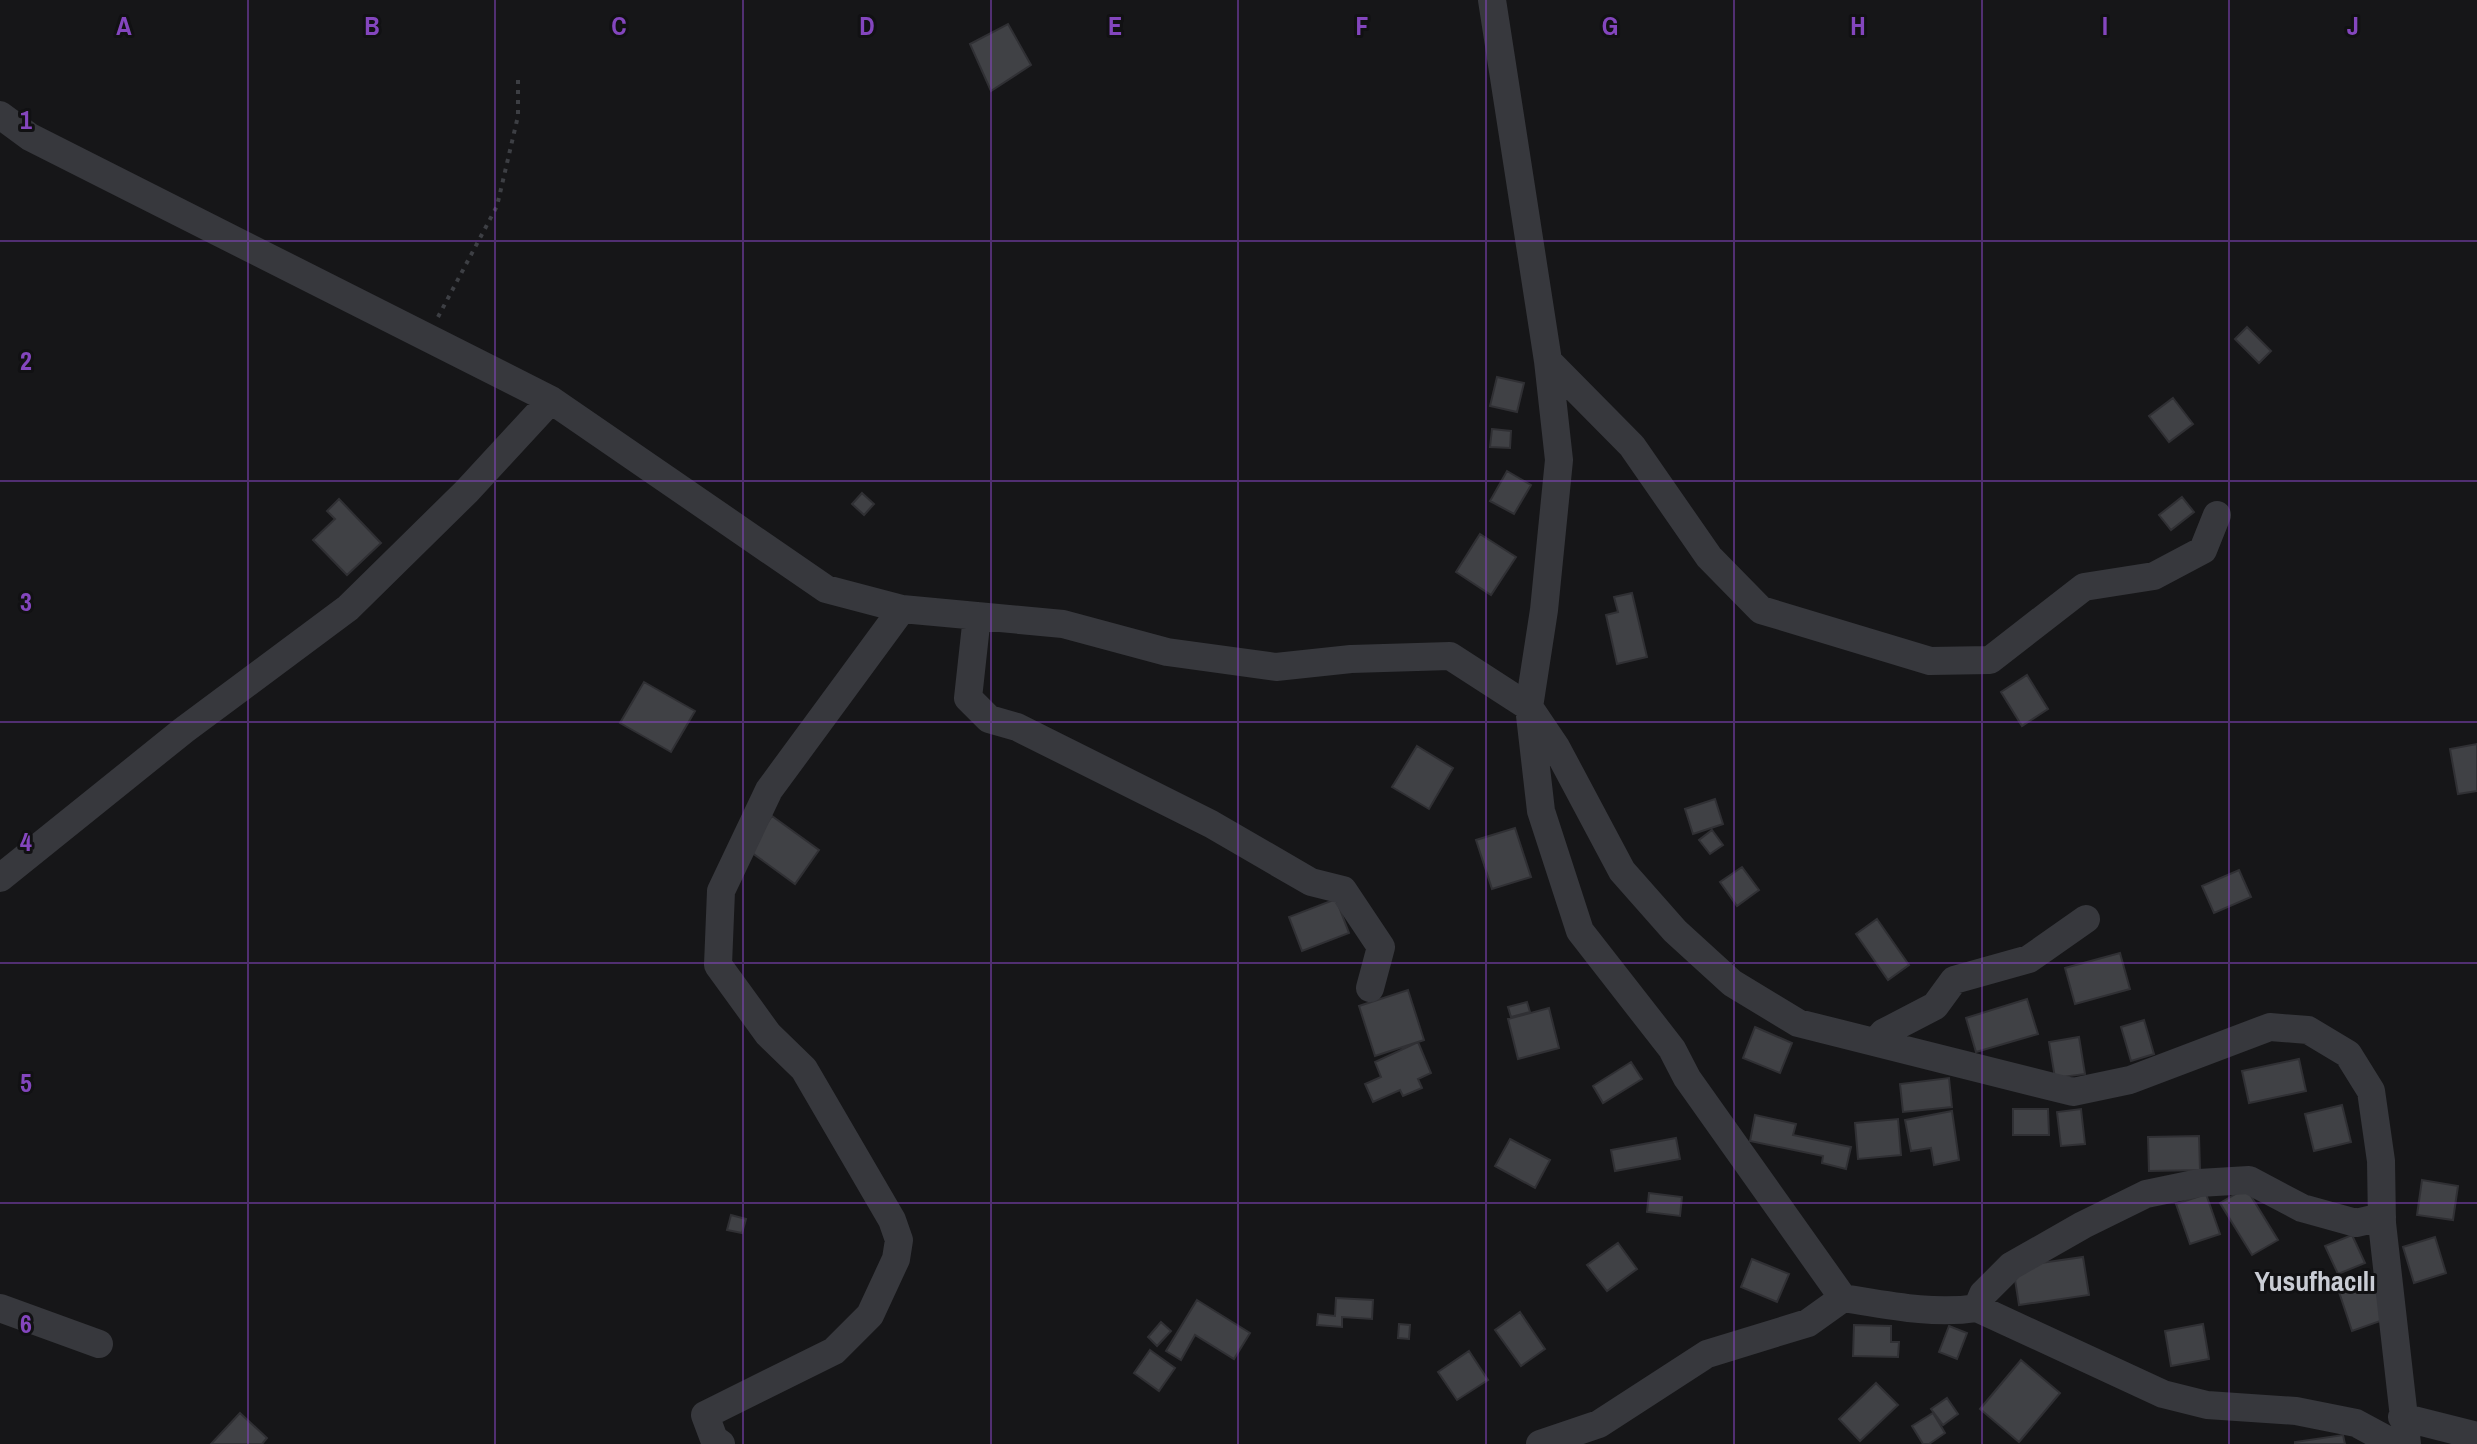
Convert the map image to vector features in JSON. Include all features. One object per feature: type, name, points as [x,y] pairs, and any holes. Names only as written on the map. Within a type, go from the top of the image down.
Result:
[{"type":"street","points":[[1501,4],[1559,460],[1544,610],[1529,707],[1541,811],[1580,931],[1672,1049],[1687,1078],[1843,1298]]},
{"type":"street","points":[[0,115],[30,137],[551,400],[826,589],[902,609],[1063,624],[1167,652],[1276,667],[1351,659],[1450,656],[1529,707],[1556,747],[1622,871],[1675,931],[1732,983],[1798,1023],[2073,1092],[2130,1080],[2270,1027],[2308,1030],[2348,1054],[2371,1091],[2381,1161],[2382,1217],[2399,1358],[2402,1435]]},
{"type":"street","points":[[1548,361],[1632,446],[1709,557],[1761,610],[1930,661],[1990,660],[2084,587],[2154,576],[2203,550],[2217,515]]},
{"type":"street","points":[[0,878],[184,730],[348,608],[467,491],[551,400]]},
{"type":"street","points":[[721,1444],[714,1439],[705,1415],[834,1351],[870,1315],[896,1259],[899,1240],[892,1220],[804,1069],[768,1034],[718,965],[721,891],[769,790],[902,609]]},
{"type":"street","points":[[977,616],[968,698],[989,719],[1017,727],[1211,824],[1311,882],[1343,890],[1381,947],[1370,988]]},
{"type":"street","points":[[1876,1042],[1883,1033],[1935,1006],[1954,980],[2029,959],[2086,919]]},
{"type":"street","points":[[1977,1308],[1983,1294],[2011,1266],[2146,1194],[2199,1183],[2249,1180],[2302,1208],[2356,1223],[2382,1217]]},
{"type":"street","points":[[1540,1444],[1599,1424],[1707,1354],[1808,1323],[1843,1298],[1899,1307],[1958,1311],[1977,1308],[2163,1394],[2207,1405],[2296,1411],[2402,1435],[2477,1436]]},
{"type":"street","points":[[0,1308],[99,1344]]},
{"type":"path","points":[[427,339],[497,206],[518,116],[518,77]]},
{"type":"building","points":[[1008,24],[1031,65],[991,91],[970,44]]},
{"type":"building","points":[[2247,327],[2271,351],[2259,363],[2235,339]]},
{"type":"building","points":[[1497,377],[1524,383],[1517,412],[1490,406]]},
{"type":"building","points":[[2173,398],[2193,424],[2169,442],[2149,416]]},
{"type":"building","points":[[1492,429],[1511,431],[1510,448],[1490,447]]},
{"type":"building","points":[[1507,471],[1531,485],[1514,514],[1490,501]]},
{"type":"building","points":[[862,493],[874,504],[864,515],[852,504]]},
{"type":"building","points":[[2182,497],[2194,512],[2171,530],[2159,515]]},
{"type":"building","points":[[339,499],[381,543],[347,575],[313,540],[335,519],[327,511]]},
{"type":"building","points":[[1480,534],[1516,557],[1491,595],[1456,572]]},
{"type":"building","points":[[1632,593],[1647,657],[1617,664],[1606,615],[1618,612],[1614,597]]},
{"type":"building","points":[[2027,675],[2048,709],[2022,726],[2001,692]]},
{"type":"building","points":[[644,682],[695,711],[671,752],[620,723]]},
{"type":"building","points":[[2477,744],[2477,791],[2458,794],[2450,749]]},
{"type":"building","points":[[1417,746],[1453,768],[1429,809],[1392,787]]},
{"type":"building","points":[[1715,799],[1723,824],[1693,834],[1685,809]]},
{"type":"building","points":[[772,816],[819,850],[795,884],[748,850]]},
{"type":"building","points":[[1515,828],[1531,877],[1492,889],[1476,840]]},
{"type":"building","points":[[1712,830],[1723,845],[1710,854],[1699,840]]},
{"type":"building","points":[[1742,867],[1759,890],[1737,906],[1720,882]]},
{"type":"building","points":[[2239,870],[2251,897],[2214,913],[2202,886]]},
{"type":"building","points":[[1336,899],[1349,933],[1302,951],[1289,917]]},
{"type":"building","points":[[1877,919],[1909,965],[1888,980],[1856,934]]},
{"type":"building","points":[[2120,953],[2130,989],[2075,1004],[2065,968]]},
{"type":"building","points":[[1408,990],[1424,1040],[1375,1056],[1359,1006]]},
{"type":"building","points":[[2027,999],[2038,1034],[1976,1052],[1966,1018]]},
{"type":"building","points":[[1527,1002],[1530,1012],[1511,1017],[1508,1007]]},
{"type":"building","points":[[1549,1008],[1559,1048],[1518,1059],[1508,1019]]},
{"type":"building","points":[[2144,1020],[2154,1054],[2131,1061],[2121,1027]]},
{"type":"building","points":[[1755,1027],[1792,1043],[1780,1073],[1743,1058]]},
{"type":"building","points":[[2079,1037],[2085,1074],[2055,1078],[2049,1042]]},
{"type":"building","points":[[1418,1042],[1431,1073],[1418,1079],[1422,1088],[1403,1096],[1400,1090],[1373,1102],[1365,1084],[1381,1077],[1375,1062]]},
{"type":"building","points":[[2299,1059],[2306,1091],[2249,1103],[2242,1071]]},
{"type":"building","points":[[1631,1062],[1642,1079],[1603,1103],[1593,1086]]},
{"type":"building","points":[[1949,1078],[1952,1107],[1903,1112],[1900,1084]]},
{"type":"building","points":[[2342,1105],[2351,1142],[2314,1151],[2305,1114]]},
{"type":"building","points":[[2013,1109],[2048,1109],[2049,1135],[2013,1135]]},
{"type":"building","points":[[2081,1109],[2085,1144],[2061,1146],[2057,1112]]},
{"type":"building","points":[[1952,1111],[1959,1160],[1934,1165],[1931,1148],[1911,1151],[1905,1120]]},
{"type":"building","points":[[1755,1115],[1796,1124],[1793,1135],[1851,1147],[1846,1169],[1822,1163],[1823,1156],[1750,1141]]},
{"type":"building","points":[[1898,1119],[1901,1155],[1858,1159],[1855,1123]]},
{"type":"building","points":[[2199,1136],[2200,1170],[2149,1171],[2148,1137]]},
{"type":"building","points":[[1676,1138],[1680,1159],[1615,1171],[1611,1150]]},
{"type":"building","points":[[1510,1139],[1550,1160],[1535,1188],[1495,1166]]},
{"type":"building","points":[[2422,1180],[2458,1186],[2453,1220],[2417,1215]]},
{"type":"building","points":[[2246,1188],[2278,1240],[2252,1255],[2220,1203]]},
{"type":"building","points":[[1649,1193],[1682,1197],[1680,1216],[1647,1212]]},
{"type":"building","points":[[2206,1194],[2220,1234],[2190,1244],[2176,1204]]},
{"type":"building","points":[[731,1215],[746,1219],[742,1233],[727,1230]]},
{"type":"building","points":[[2352,1235],[2365,1263],[2338,1274],[2325,1246]]},
{"type":"building","points":[[2435,1237],[2446,1273],[2414,1283],[2403,1247]]},
{"type":"building","points":[[1618,1243],[1637,1269],[1607,1291],[1587,1265]]},
{"type":"building","points":[[2083,1257],[2089,1295],[2019,1305],[2013,1267]]},
{"type":"building","points":[[1752,1259],[1789,1274],[1777,1302],[1741,1287]]},
{"type":"building","points":[[2372,1278],[2386,1319],[2352,1331],[2338,1289]]},
{"type":"building","points":[[1336,1298],[1373,1300],[1372,1319],[1342,1317],[1342,1327],[1317,1325],[1318,1314],[1335,1316]]},
{"type":"building","points":[[1197,1300],[1250,1333],[1234,1359],[1195,1335],[1181,1360],[1166,1351]]},
{"type":"building","points":[[1520,1312],[1545,1349],[1521,1366],[1495,1330]]},
{"type":"building","points":[[1161,1322],[1171,1331],[1157,1346],[1148,1337]]},
{"type":"building","points":[[1399,1324],[1410,1325],[1409,1339],[1398,1338]]},
{"type":"building","points":[[2203,1324],[2209,1359],[2171,1366],[2165,1331]]},
{"type":"building","points":[[1854,1325],[1891,1326],[1891,1342],[1899,1342],[1898,1357],[1853,1356]]},
{"type":"building","points":[[1949,1326],[1967,1333],[1957,1359],[1939,1352]]},
{"type":"building","points":[[1150,1350],[1175,1368],[1159,1391],[1134,1373]]},
{"type":"building","points":[[1469,1351],[1488,1380],[1457,1400],[1438,1372]]},
{"type":"building","points":[[2021,1360],[2060,1393],[2019,1442],[1980,1409]]},
{"type":"building","points":[[1876,1383],[1898,1405],[1860,1441],[1839,1419]]},
{"type":"building","points":[[1947,1398],[1958,1414],[1943,1425],[1931,1409]]},
{"type":"building","points":[[240,1413],[267,1438],[262,1444],[211,1444]]},
{"type":"building","points":[[1933,1413],[1945,1433],[1929,1444],[1923,1444],[1912,1426]]},
{"type":"building","points":[[2343,1435],[2345,1444],[2295,1444],[2295,1442]]},
{"type":"district","name":"Yusufhacılı","points":[[2315,1281]]}]
